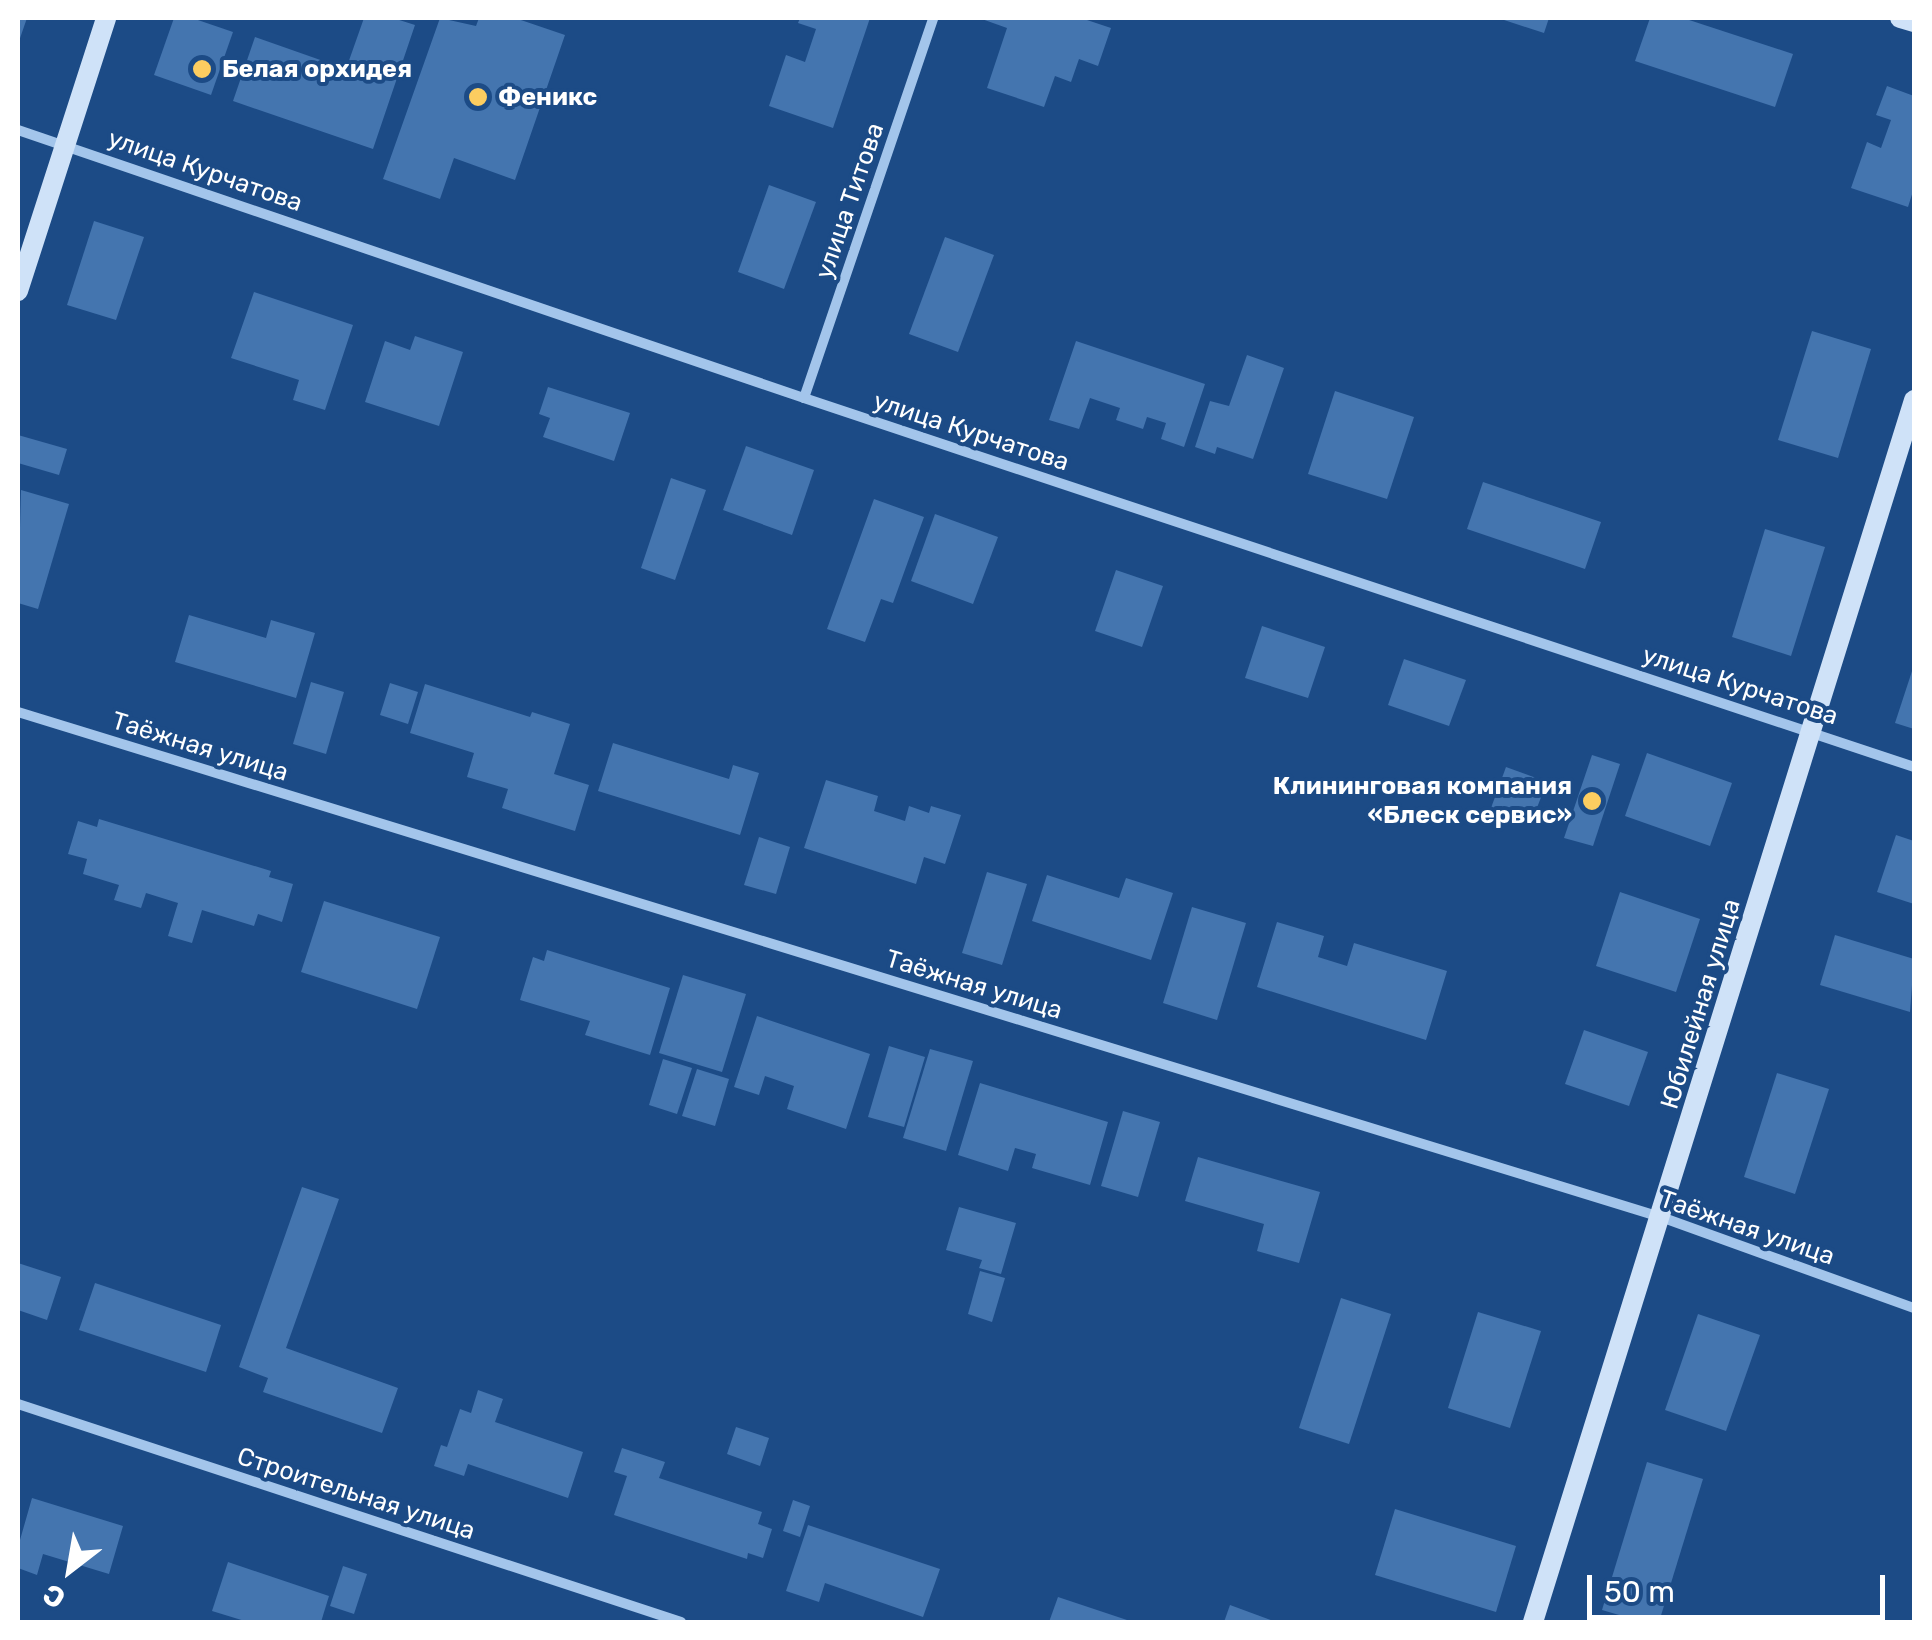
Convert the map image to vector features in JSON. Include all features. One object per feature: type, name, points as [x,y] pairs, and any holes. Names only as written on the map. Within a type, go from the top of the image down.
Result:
[{"type":"street","points":[[18,291],[106,18]]},
{"type":"street","name":"улица Титова","points":[[804,398],[933,18]]},
{"type":"street","points":[[1900,18],[1914,22]]},
{"type":"street","name":"улица Курчатова","points":[[18,130],[804,398],[1914,767]]},
{"type":"street","name":"Юбилейная улица","points":[[1533,1622],[1914,400]]},
{"type":"street","name":"Таёжная улица","points":[[18,712],[1661,1217],[1914,1308]]},
{"type":"street","name":"Строительная улица","points":[[18,1404],[681,1622]]},
{"type":"building","points":[[18,18],[27,18],[18,44]]},
{"type":"building","points":[[174,18],[192,18],[233,32],[211,95],[154,75]]},
{"type":"building","points":[[364,18],[393,18],[415,25],[373,149],[233,101],[255,37],[346,69]]},
{"type":"building","name":"Феникс","points":[[440,18],[476,26],[479,18],[515,18],[565,35],[515,180],[454,158],[440,199],[383,179]]},
{"type":"building","points":[[800,18],[870,18],[833,128],[769,106],[786,55],[805,62],[816,29],[798,23]]},
{"type":"building","points":[[979,18],[1081,18],[1111,28],[1098,66],[1079,59],[1071,82],[1055,76],[1044,107],[987,88],[1007,28]]},
{"type":"building","points":[[1498,18],[1549,18],[1544,33]]},
{"type":"building","points":[[1650,18],[1683,18],[1793,54],[1775,107],[1635,61]]},
{"type":"building","points":[[1887,86],[1914,96],[1914,188],[1908,207],[1851,188],[1867,142],[1881,148],[1891,120],[1876,115]]},
{"type":"building","points":[[769,185],[816,202],[784,289],[738,272]]},
{"type":"building","points":[[94,221],[144,237],[116,320],[67,305]]},
{"type":"building","points":[[945,237],[994,255],[958,352],[909,334]]},
{"type":"building","points":[[254,292],[353,325],[325,410],[293,400],[299,380],[231,358]]},
{"type":"building","points":[[1812,331],[1871,349],[1838,458],[1778,440]]},
{"type":"building","points":[[415,336],[463,352],[439,426],[365,402],[385,341],[410,350]]},
{"type":"building","points":[[1076,341],[1205,384],[1184,447],[1161,439],[1166,423],[1147,417],[1143,429],[1116,420],[1120,408],[1090,398],[1079,429],[1049,420]]},
{"type":"building","points":[[1247,355],[1284,368],[1253,459],[1217,447],[1215,454],[1195,447],[1210,401],[1229,406]]},
{"type":"building","points":[[548,387],[630,413],[614,461],[543,437],[550,418],[539,414]]},
{"type":"building","points":[[1335,391],[1414,417],[1387,499],[1308,474]]},
{"type":"building","points":[[18,435],[67,449],[59,475],[18,463]]},
{"type":"building","points":[[746,446],[814,470],[792,535],[723,510]]},
{"type":"building","points":[[671,478],[706,490],[675,580],[641,568]]},
{"type":"building","points":[[1483,482],[1601,522],[1585,569],[1467,529]]},
{"type":"building","points":[[21,490],[69,504],[38,609],[18,603]]},
{"type":"building","points":[[874,499],[924,517],[893,603],[881,599],[865,642],[827,629]]},
{"type":"building","points":[[935,514],[998,537],[973,604],[911,581]]},
{"type":"building","points":[[1765,529],[1825,547],[1791,656],[1732,637]]},
{"type":"building","points":[[1116,570],[1163,586],[1142,647],[1095,631]]},
{"type":"building","points":[[189,615],[266,638],[271,620],[315,633],[296,698],[175,662]]},
{"type":"building","points":[[1262,626],[1325,647],[1308,698],[1245,678]]},
{"type":"building","points":[[1404,659],[1466,680],[1449,726],[1388,705]]},
{"type":"building","points":[[1914,665],[1914,729],[1895,723]]},
{"type":"building","points":[[311,682],[344,692],[326,754],[293,744]]},
{"type":"building","points":[[390,683],[418,692],[408,724],[380,715]]},
{"type":"building","points":[[425,684],[530,717],[532,712],[570,724],[554,774],[589,785],[575,831],[502,808],[508,789],[467,777],[474,753],[410,733]]},
{"type":"building","points":[[613,743],[729,779],[733,765],[759,773],[740,835],[598,791]]},
{"type":"building","points":[[1647,753],[1732,783],[1710,846],[1625,816]]},
{"type":"building","name":"Клининговая компания «Блеск сервис»","points":[[1592,755],[1620,764],[1593,846],[1564,838]]},
{"type":"building","points":[[1506,767],[1547,782],[1531,823],[1491,808]]},
{"type":"building","points":[[826,780],[878,796],[874,811],[905,821],[909,806],[929,813],[931,806],[961,815],[945,864],[924,857],[916,884],[804,848]]},
{"type":"building","points":[[99,819],[271,871],[269,877],[293,884],[282,922],[258,914],[254,926],[202,910],[192,943],[168,936],[178,903],[146,893],[141,908],[114,900],[119,885],[83,874],[87,859],[68,854],[78,821],[97,827]]},
{"type":"building","points":[[1896,835],[1914,841],[1914,904],[1877,892]]},
{"type":"building","points":[[759,837],[790,847],[776,894],[744,885]]},
{"type":"building","points":[[987,872],[1027,884],[1002,965],[962,953]]},
{"type":"building","points":[[1047,875],[1119,898],[1126,878],[1173,893],[1151,960],[1032,921]]},
{"type":"building","points":[[1620,892],[1700,919],[1676,992],[1596,966]]},
{"type":"building","points":[[324,901],[440,937],[417,1009],[301,972]]},
{"type":"building","points":[[1192,907],[1246,923],[1217,1020],[1163,1003]]},
{"type":"building","points":[[1277,922],[1324,936],[1318,957],[1347,966],[1354,943],[1447,971],[1426,1040],[1257,987]]},
{"type":"building","points":[[1835,935],[1914,959],[1910,1012],[1820,985]]},
{"type":"building","points":[[547,950],[670,988],[650,1055],[585,1035],[590,1021],[520,1000],[533,957],[544,961]]},
{"type":"building","points":[[683,975],[746,994],[722,1072],[659,1053]]},
{"type":"building","points":[[757,1016],[870,1054],[846,1129],[787,1109],[794,1086],[765,1076],[759,1095],[734,1087]]},
{"type":"building","points":[[1584,1030],[1648,1052],[1629,1106],[1565,1084]]},
{"type":"building","points":[[889,1046],[925,1057],[904,1127],[868,1117]]},
{"type":"building","points":[[930,1049],[973,1061],[946,1151],[903,1138]]},
{"type":"building","points":[[663,1059],[692,1068],[677,1114],[649,1105]]},
{"type":"building","points":[[697,1069],[729,1079],[715,1126],[682,1116]]},
{"type":"building","points":[[1777,1073],[1829,1089],[1795,1194],[1744,1177]]},
{"type":"building","points":[[980,1083],[1108,1122],[1090,1185],[1032,1168],[1036,1154],[1015,1148],[1008,1171],[958,1155]]},
{"type":"building","points":[[1123,1111],[1160,1122],[1138,1197],[1101,1186]]},
{"type":"building","points":[[1198,1157],[1320,1192],[1299,1263],[1257,1251],[1264,1224],[1185,1201]]},
{"type":"building","points":[[302,1187],[339,1199],[286,1348],[398,1388],[382,1433],[263,1392],[268,1378],[239,1367]]},
{"type":"building","points":[[959,1207],[1016,1223],[1001,1274],[979,1268],[982,1260],[946,1250]]},
{"type":"building","points":[[18,1263],[61,1277],[47,1320],[18,1310]]},
{"type":"building","points":[[980,1271],[1005,1278],[992,1322],[968,1314]]},
{"type":"building","points":[[95,1283],[221,1325],[206,1372],[79,1330]]},
{"type":"building","points":[[1341,1298],[1391,1314],[1349,1444],[1299,1428]]},
{"type":"building","points":[[1478,1312],[1541,1331],[1510,1428],[1448,1408]]},
{"type":"building","points":[[1698,1314],[1760,1335],[1726,1431],[1665,1410]]},
{"type":"building","points":[[478,1390],[503,1399],[495,1422],[583,1452],[568,1498],[468,1464],[464,1476],[434,1466],[441,1445],[447,1447],[460,1409],[471,1413]]},
{"type":"building","points":[[736,1427],[769,1438],[760,1466],[727,1454]]},
{"type":"building","points":[[622,1448],[665,1462],[659,1478],[762,1512],[758,1524],[772,1529],[763,1558],[748,1553],[747,1559],[614,1515],[627,1476],[614,1472]]},
{"type":"building","points":[[1647,1462],[1703,1479],[1659,1622],[1643,1622],[1602,1610]]},
{"type":"building","points":[[32,1498],[123,1526],[109,1574],[43,1554],[37,1575],[18,1568],[18,1547]]},
{"type":"building","points":[[793,1500],[810,1506],[800,1537],[783,1531]]},
{"type":"building","points":[[1395,1509],[1516,1546],[1496,1612],[1375,1575]]},
{"type":"building","points":[[808,1525],[940,1569],[923,1617],[825,1583],[819,1602],[786,1591]]},
{"type":"building","points":[[228,1562],[329,1596],[321,1622],[248,1622],[212,1611]]},
{"type":"building","points":[[343,1566],[367,1574],[354,1614],[330,1606]]},
{"type":"building","points":[[1058,1597],[1133,1622],[1049,1622]]},
{"type":"building","points":[[1230,1605],[1276,1622],[1224,1622]]},
{"type":"place","name":"Белая орхидея","points":[[202,69]]},
{"type":"place","name":"Феникс","points":[[478,97]]},
{"type":"place","name":"Клининговая компания «Блеск сервис»","points":[[1592,801]]}]
